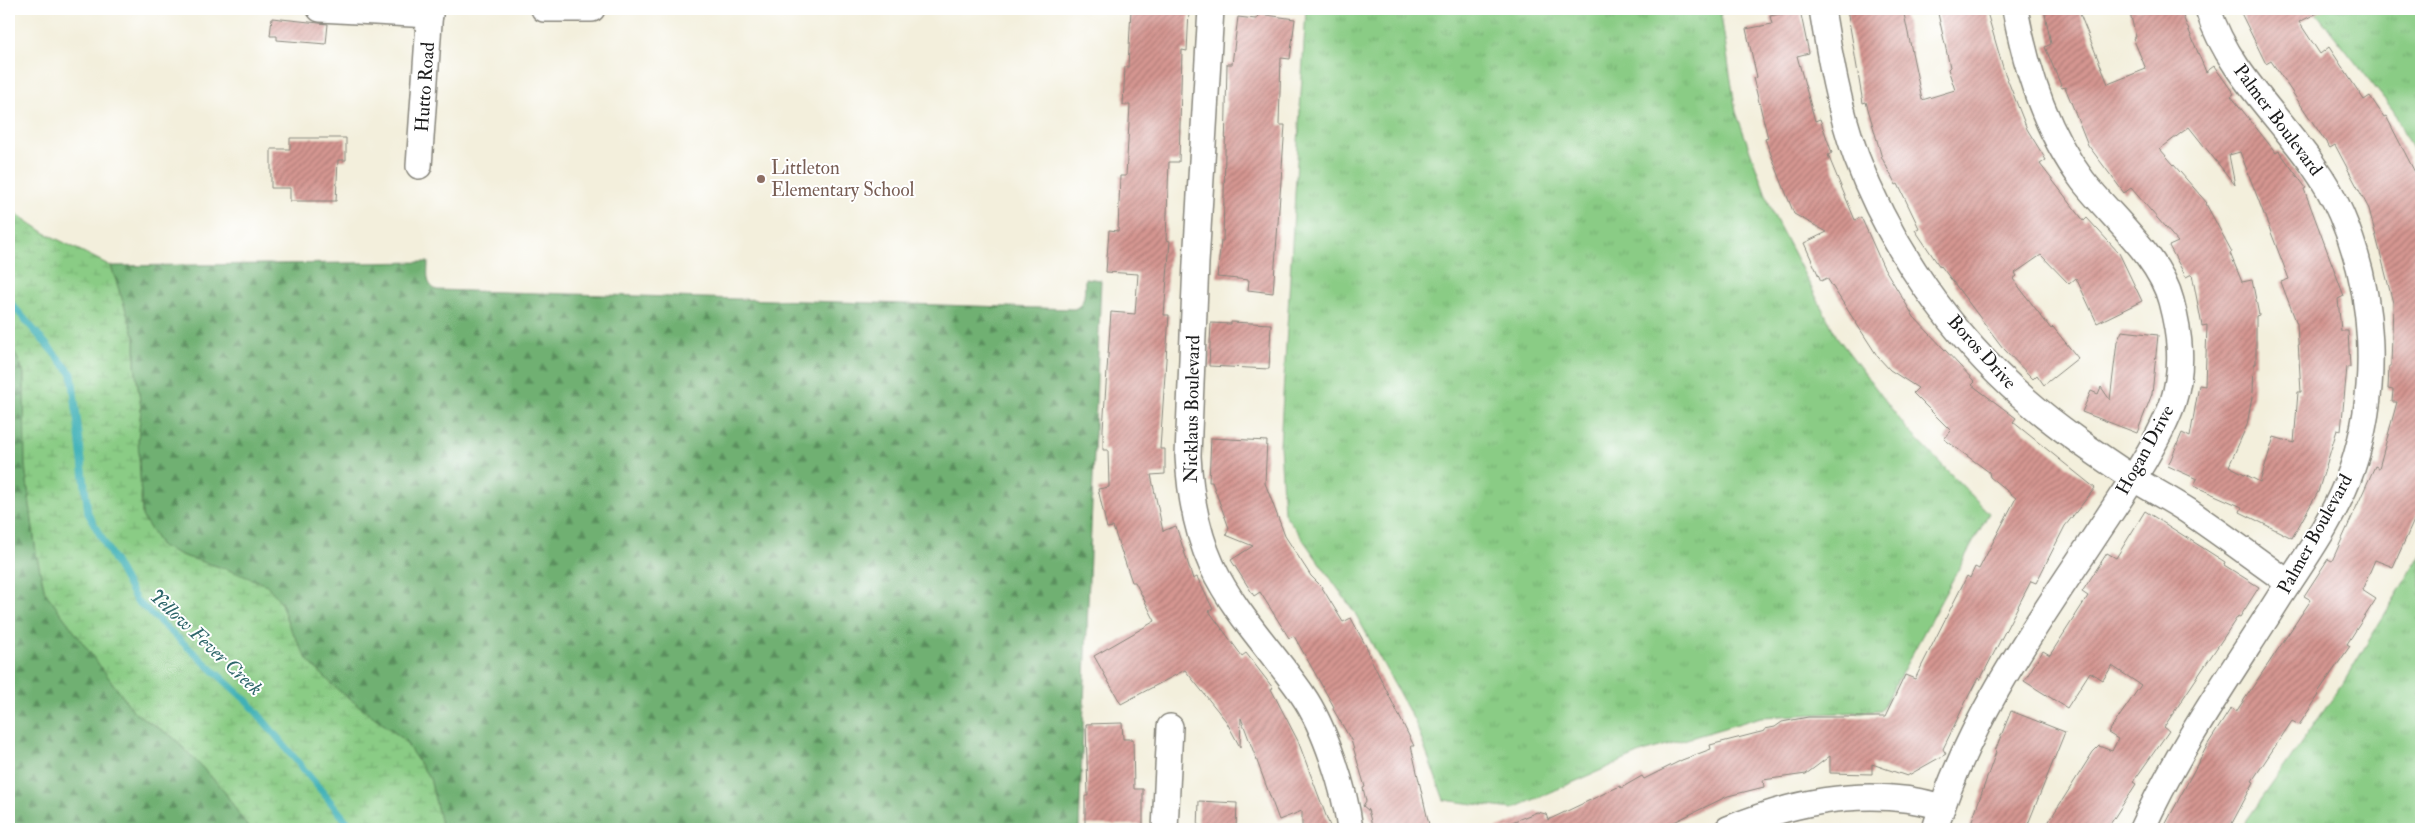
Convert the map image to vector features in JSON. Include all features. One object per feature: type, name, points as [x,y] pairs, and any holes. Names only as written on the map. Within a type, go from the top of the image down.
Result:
[{"type":"street","points":[[320,9],[430,12]]},
{"type":"street","points":[[544,9],[592,9]]},
{"type":"street","name":"Nicklaus Boulevard","points":[[1210,9],[1196,263],[1188,456],[1189,484],[1202,540],[1216,574],[1224,588],[1303,696],[1317,720],[1338,780],[1350,829]]},
{"type":"street","name":"Boros Drive","points":[[1822,9],[1830,62],[1856,155],[1870,188],[1896,240],[1935,300],[1976,351],[2025,399],[2073,437],[2132,478],[2187,510],[2289,583]]},
{"type":"street","name":"Hogan Drive","points":[[1938,818],[1990,702],[2027,638],[2160,432],[2172,403],[2179,378],[2181,354],[2179,329],[2170,295],[2158,271],[2082,180],[2056,136],[2030,72],[2015,9]]},
{"type":"street","name":"Palmer Boulevard","points":[[2142,829],[2159,791],[2187,742],[2289,583],[2339,498],[2353,467],[2365,414],[2369,378],[2370,340],[2367,305],[2353,246],[2329,189],[2301,146],[2233,62],[2218,36],[2208,9]]},
{"type":"street","name":"Hutto Road","points":[[420,166],[430,12]]},
{"type":"street","points":[[1165,829],[1170,727]]},
{"type":"street","points":[[1728,829],[1786,808],[1840,799],[1891,797],[1916,800],[1938,818]]},
{"type":"green space","points":[[1306,9],[1720,9],[1736,112],[1773,214],[1837,337],[1907,429],[1989,513],[1881,711],[1761,717],[1643,752],[1512,809],[1444,800],[1415,722],[1355,613],[1284,513],[1280,445]]},
{"type":"green space","points":[[2313,9],[2421,9],[2421,168],[2393,110]]},
{"type":"green space","points":[[9,209],[45,233],[111,266],[135,338],[135,367],[141,408],[138,440],[142,516],[161,546],[183,556],[226,569],[267,585],[280,601],[289,626],[308,661],[338,690],[403,739],[430,779],[442,829],[249,829],[222,788],[173,737],[135,713],[45,592],[36,552],[25,465],[24,373],[9,339]]},
{"type":"green space","points":[[428,262],[429,282],[437,290],[1074,309],[1083,300],[1085,278],[1101,280],[1079,829],[442,829],[430,779],[403,739],[338,690],[308,661],[289,626],[280,601],[226,569],[183,556],[161,546],[142,516],[138,440],[141,408],[135,367],[135,338],[111,266]]},
{"type":"green space","points":[[9,339],[24,373],[25,465],[36,552],[45,592],[135,713],[173,737],[222,788],[249,829],[9,829]]},
{"type":"green space","points":[[2421,554],[2421,829],[2242,829],[2342,685]]},
{"type":"building","points":[[1131,9],[1189,11],[1187,51],[1182,50],[1179,162],[1169,162],[1166,240],[1170,241],[1164,315],[1169,315],[1160,449],[1165,449],[1165,474],[1151,475],[1163,531],[1176,526],[1193,579],[1197,577],[1213,609],[1209,611],[1242,656],[1246,653],[1273,688],[1271,689],[1298,741],[1331,829],[1302,829],[1302,811],[1279,820],[1241,718],[1240,747],[1226,721],[1185,670],[1121,704],[1094,656],[1155,621],[1135,582],[1132,582],[1113,527],[1107,528],[1098,489],[1109,487],[1108,450],[1103,450],[1103,429],[1111,312],[1135,314],[1138,274],[1106,272],[1109,230],[1118,231],[1120,176],[1126,176],[1130,105],[1123,105],[1125,67],[1128,67]]},
{"type":"building","points":[[1847,9],[1903,9],[1922,100],[1955,90],[1948,69],[1950,67],[1937,9],[1986,9],[2004,71],[2027,129],[2046,160],[2040,164],[2084,221],[2087,218],[2119,253],[2142,301],[2097,323],[2076,278],[2069,284],[2041,255],[2015,273],[2017,276],[2013,279],[2051,329],[2053,327],[2078,358],[2044,385],[2037,375],[2033,379],[2003,348],[1940,267],[1915,230],[1919,228],[1898,184],[1896,185],[1882,158],[1866,102],[1863,103]]},
{"type":"building","points":[[2044,9],[2078,9],[2108,84],[2146,69],[2133,38],[2136,37],[2129,9],[2180,9],[2206,72],[2214,66],[2234,94],[2231,96],[2276,153],[2279,151],[2306,188],[2304,189],[2344,296],[2338,299],[2341,331],[2348,331],[2350,367],[2347,367],[2341,431],[2337,430],[2318,492],[2292,538],[2240,512],[2242,507],[2194,486],[2197,479],[2168,466],[2182,433],[2190,437],[2199,385],[2205,386],[2207,325],[2202,326],[2192,274],[2186,277],[2169,246],[2178,242],[2131,188],[2124,193],[2088,145],[2065,87],[2062,88],[2045,47],[2051,44]],"holes":[[[2189,127],[2235,185],[2229,155],[2240,152],[2289,279],[2281,282],[2297,324],[2301,392],[2298,392],[2294,443],[2274,437],[2260,482],[2229,466],[2247,425],[2253,392],[2254,364],[2256,364],[2256,316],[2259,315],[2252,280],[2242,282],[2230,253],[2232,252],[2207,203],[2160,149]]]},
{"type":"building","points":[[2239,9],[2326,9],[2299,22],[2320,54],[2329,47],[2364,100],[2370,96],[2384,117],[2386,116],[2421,184],[2421,505],[2393,567],[2375,560],[2362,590],[2376,599],[2347,644],[2350,646],[2317,694],[2319,695],[2299,725],[2292,721],[2252,781],[2254,782],[2229,829],[2163,829],[2208,744],[2231,708],[2236,712],[2311,600],[2304,596],[2328,559],[2332,561],[2375,466],[2379,468],[2397,402],[2392,402],[2393,390],[2388,389],[2389,366],[2391,366],[2393,303],[2369,209],[2335,145],[2330,148],[2271,61],[2266,64]]},
{"type":"building","points":[[1800,10],[1809,53],[1797,56],[1815,121],[1820,119],[1832,153],[1828,155],[1855,220],[1861,217],[1883,266],[1914,317],[1975,382],[1972,385],[2016,418],[2013,422],[2095,488],[2065,526],[2036,583],[2031,581],[1980,680],[1978,678],[1968,697],[1943,749],[1946,754],[1907,776],[1872,764],[1872,774],[1830,773],[1830,756],[1806,774],[1763,780],[1764,787],[1728,796],[1670,824],[1673,829],[1495,829],[1537,812],[1546,814],[1548,820],[1620,786],[1621,788],[1642,776],[1644,779],[1682,760],[1711,749],[1710,745],[1765,731],[1765,729],[1775,727],[1782,722],[1808,717],[1885,717],[1905,675],[1915,679],[1967,576],[1970,578],[1975,567],[1979,569],[2016,498],[1990,477],[1989,472],[1944,439],[1951,431],[1913,393],[1918,388],[1890,370],[1878,357],[1827,278],[1821,281],[1804,243],[1827,232],[1794,214],[1765,139],[1768,138],[1753,78],[1757,77],[1746,29],[1772,24],[1770,16]]},
{"type":"building","points":[[1259,14],[1295,19],[1290,59],[1281,58],[1279,125],[1285,125],[1273,293],[1248,290],[1249,280],[1217,277],[1221,241],[1223,241],[1227,64],[1232,64],[1238,17],[1256,19]]},
{"type":"building","points":[[272,18],[328,24],[326,44],[277,40],[277,36],[270,36]]},
{"type":"building","points":[[290,138],[346,138],[346,160],[338,160],[336,201],[290,201],[290,188],[271,188],[271,149],[290,149]]},
{"type":"building","points":[[1231,322],[1271,324],[1269,369],[1209,366],[1211,323],[1231,324]]},
{"type":"building","points":[[2122,331],[2158,335],[2152,394],[2137,433],[2082,412],[2091,391],[2098,394],[2101,387],[2110,400],[2117,342]]},
{"type":"building","points":[[1211,438],[1267,441],[1265,483],[1285,536],[1311,576],[1321,586],[1343,622],[1351,618],[1369,652],[1414,746],[1411,746],[1430,829],[1373,829],[1368,810],[1363,806],[1366,801],[1363,788],[1365,787],[1351,740],[1333,709],[1334,707],[1294,636],[1289,638],[1260,592],[1254,596],[1231,560],[1253,546],[1226,535],[1229,528],[1212,482],[1209,482]]},
{"type":"building","points":[[2145,511],[2225,562],[2224,565],[2259,587],[2164,727],[2169,731],[2133,782],[2136,784],[2107,829],[2044,829],[2093,752],[2099,746],[2112,751],[2118,739],[2108,733],[2141,685],[2112,666],[2103,680],[2090,672],[2067,708],[2024,681],[2043,651],[2050,655],[2088,596],[2082,592],[2107,553],[2116,558]]},
{"type":"building","points":[[2011,711],[2065,732],[2026,829],[1969,829],[1995,751]]},
{"type":"building","points":[[1122,723],[1123,739],[1133,739],[1134,789],[1143,789],[1143,825],[1085,825],[1085,796],[1088,796],[1086,724]]},
{"type":"building","points":[[1199,801],[1237,803],[1236,829],[1198,829]]},
{"type":"waterway","name":"Yellow Fever Creek","points":[[9,301],[72,374],[88,513],[136,600],[249,703],[353,829]]},
{"type":"place","name":"Littleton Elementary School","points":[[761,179]]}]
